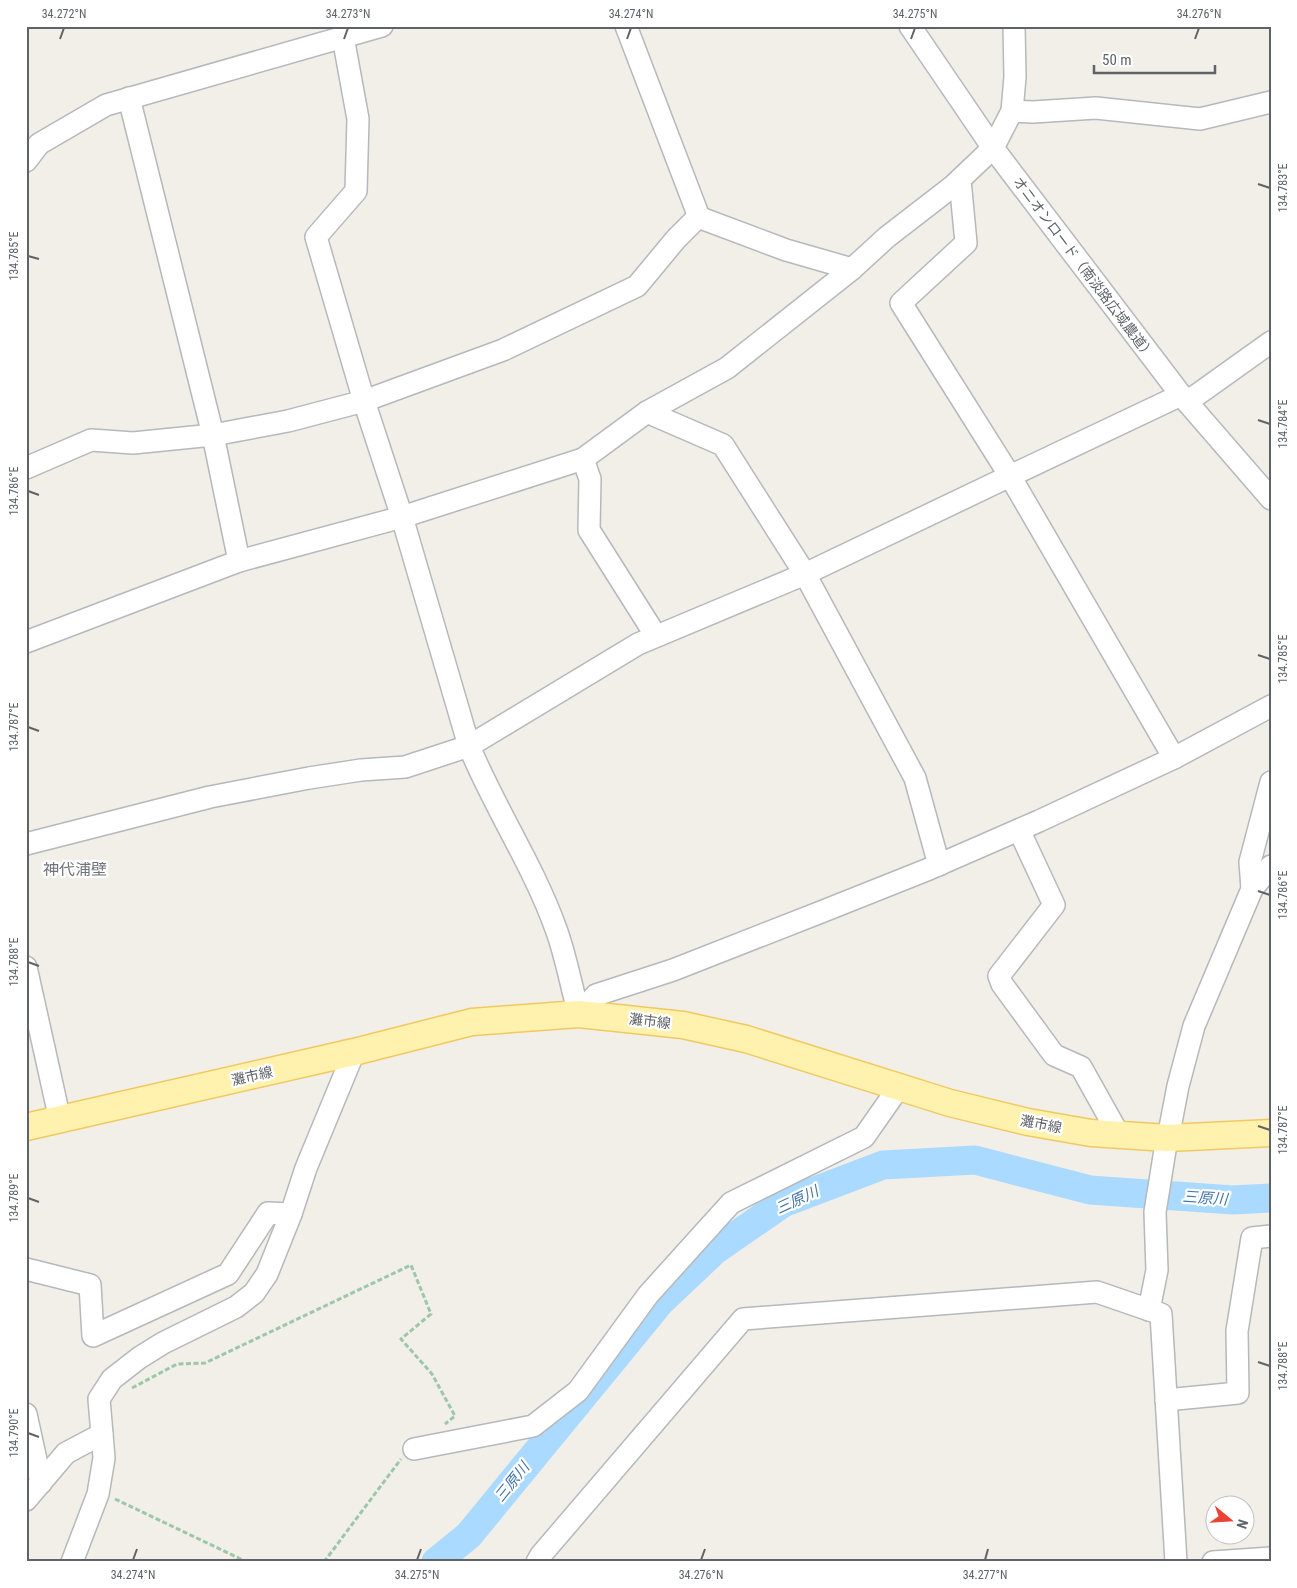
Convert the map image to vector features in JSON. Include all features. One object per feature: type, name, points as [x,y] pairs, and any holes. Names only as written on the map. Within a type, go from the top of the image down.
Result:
[{"type":"main road","name":"灘市線","points":[[26,1127],[354,1052],[472,1022],[579,1014],[682,1025],[746,1039],[950,1103],[1028,1122],[1091,1133],[1119,1135],[1167,1144],[1271,1133]]},
{"type":"street","points":[[26,162],[40,144],[106,105],[382,26]]},
{"type":"street","points":[[626,26],[699,217],[786,250],[852,269]]},
{"type":"street","name":"オニオンロード（南淡路広域農道）","points":[[910,26],[993,148],[1184,399],[1271,499]]},
{"type":"street","points":[[26,642],[239,561],[402,517],[583,459],[647,412],[727,368],[960,180],[993,148],[1012,110],[1015,77],[1014,26]]},
{"type":"street","points":[[343,37],[358,119],[356,191],[316,237],[364,401],[402,517],[469,746],[528,864],[556,930],[579,1014]]},
{"type":"street","points":[[129,98],[213,435],[239,561]]},
{"type":"street","points":[[1012,110],[1033,112],[1096,108],[1200,119],[1271,102]]},
{"type":"street","points":[[960,180],[966,243],[901,303],[1010,476],[1174,758]]},
{"type":"street","points":[[26,468],[91,440],[133,443],[213,435],[288,422],[364,401],[503,350],[637,286],[676,239],[699,217]]},
{"type":"street","points":[[26,844],[210,797],[361,770],[405,767],[469,746],[638,644],[805,574],[1010,476],[1184,399],[1271,342]]},
{"type":"street","points":[[647,412],[723,445],[805,574],[915,778],[939,865]]},
{"type":"street","points":[[583,459],[590,479],[589,530],[656,636]]},
{"type":"street","points":[[579,1014],[596,995],[673,970],[939,865],[1019,830],[1174,758],[1271,706]]},
{"type":"street","points":[[1252,889],[1250,862],[1271,782]]},
{"type":"street","points":[[1019,830],[1054,905],[999,976],[1002,984],[1054,1055],[1081,1066],[1119,1135]]},
{"type":"street","points":[[1149,1310],[1157,1270],[1155,1212],[1178,1086],[1194,1026],[1252,889],[1271,866]]},
{"type":"street","points":[[26,967],[60,1120]]},
{"type":"street","points":[[72,1562],[98,1491],[104,1458],[99,1399],[112,1379],[155,1348],[236,1307],[254,1293],[267,1274],[291,1214],[306,1168],[354,1052]]},
{"type":"street","points":[[414,1449],[533,1426],[578,1391],[648,1295],[730,1203],[864,1137],[899,1087]]},
{"type":"street","points":[[26,1269],[90,1284],[93,1336],[228,1274],[268,1213],[291,1214]]},
{"type":"street","points":[[1166,1400],[1238,1393],[1237,1331],[1252,1238],[1271,1236]]},
{"type":"street","points":[[537,1562],[743,1319],[1097,1292],[1160,1314],[1176,1562]]},
{"type":"street","points":[[26,1414],[41,1483]]},
{"type":"street","points":[[26,1500],[66,1453],[102,1434]]},
{"type":"street","points":[[1213,1562],[1271,1558]]},
{"type":"path","points":[[105,1390],[124,1393],[177,1364],[205,1363],[411,1265],[431,1314],[401,1339],[432,1374],[454,1416],[441,1427]]},
{"type":"path","points":[[324,1562],[402,1458],[414,1449]]},
{"type":"path","points":[[98,1491],[247,1562]]},
{"type":"waterway","name":"三原川","points":[[436,1562],[469,1535],[660,1302],[715,1250],[783,1203],[883,1165],[975,1160],[1090,1190],[1233,1200],[1271,1198]]},
{"type":"district","name":"神代浦壁","points":[[75,869]]}]
